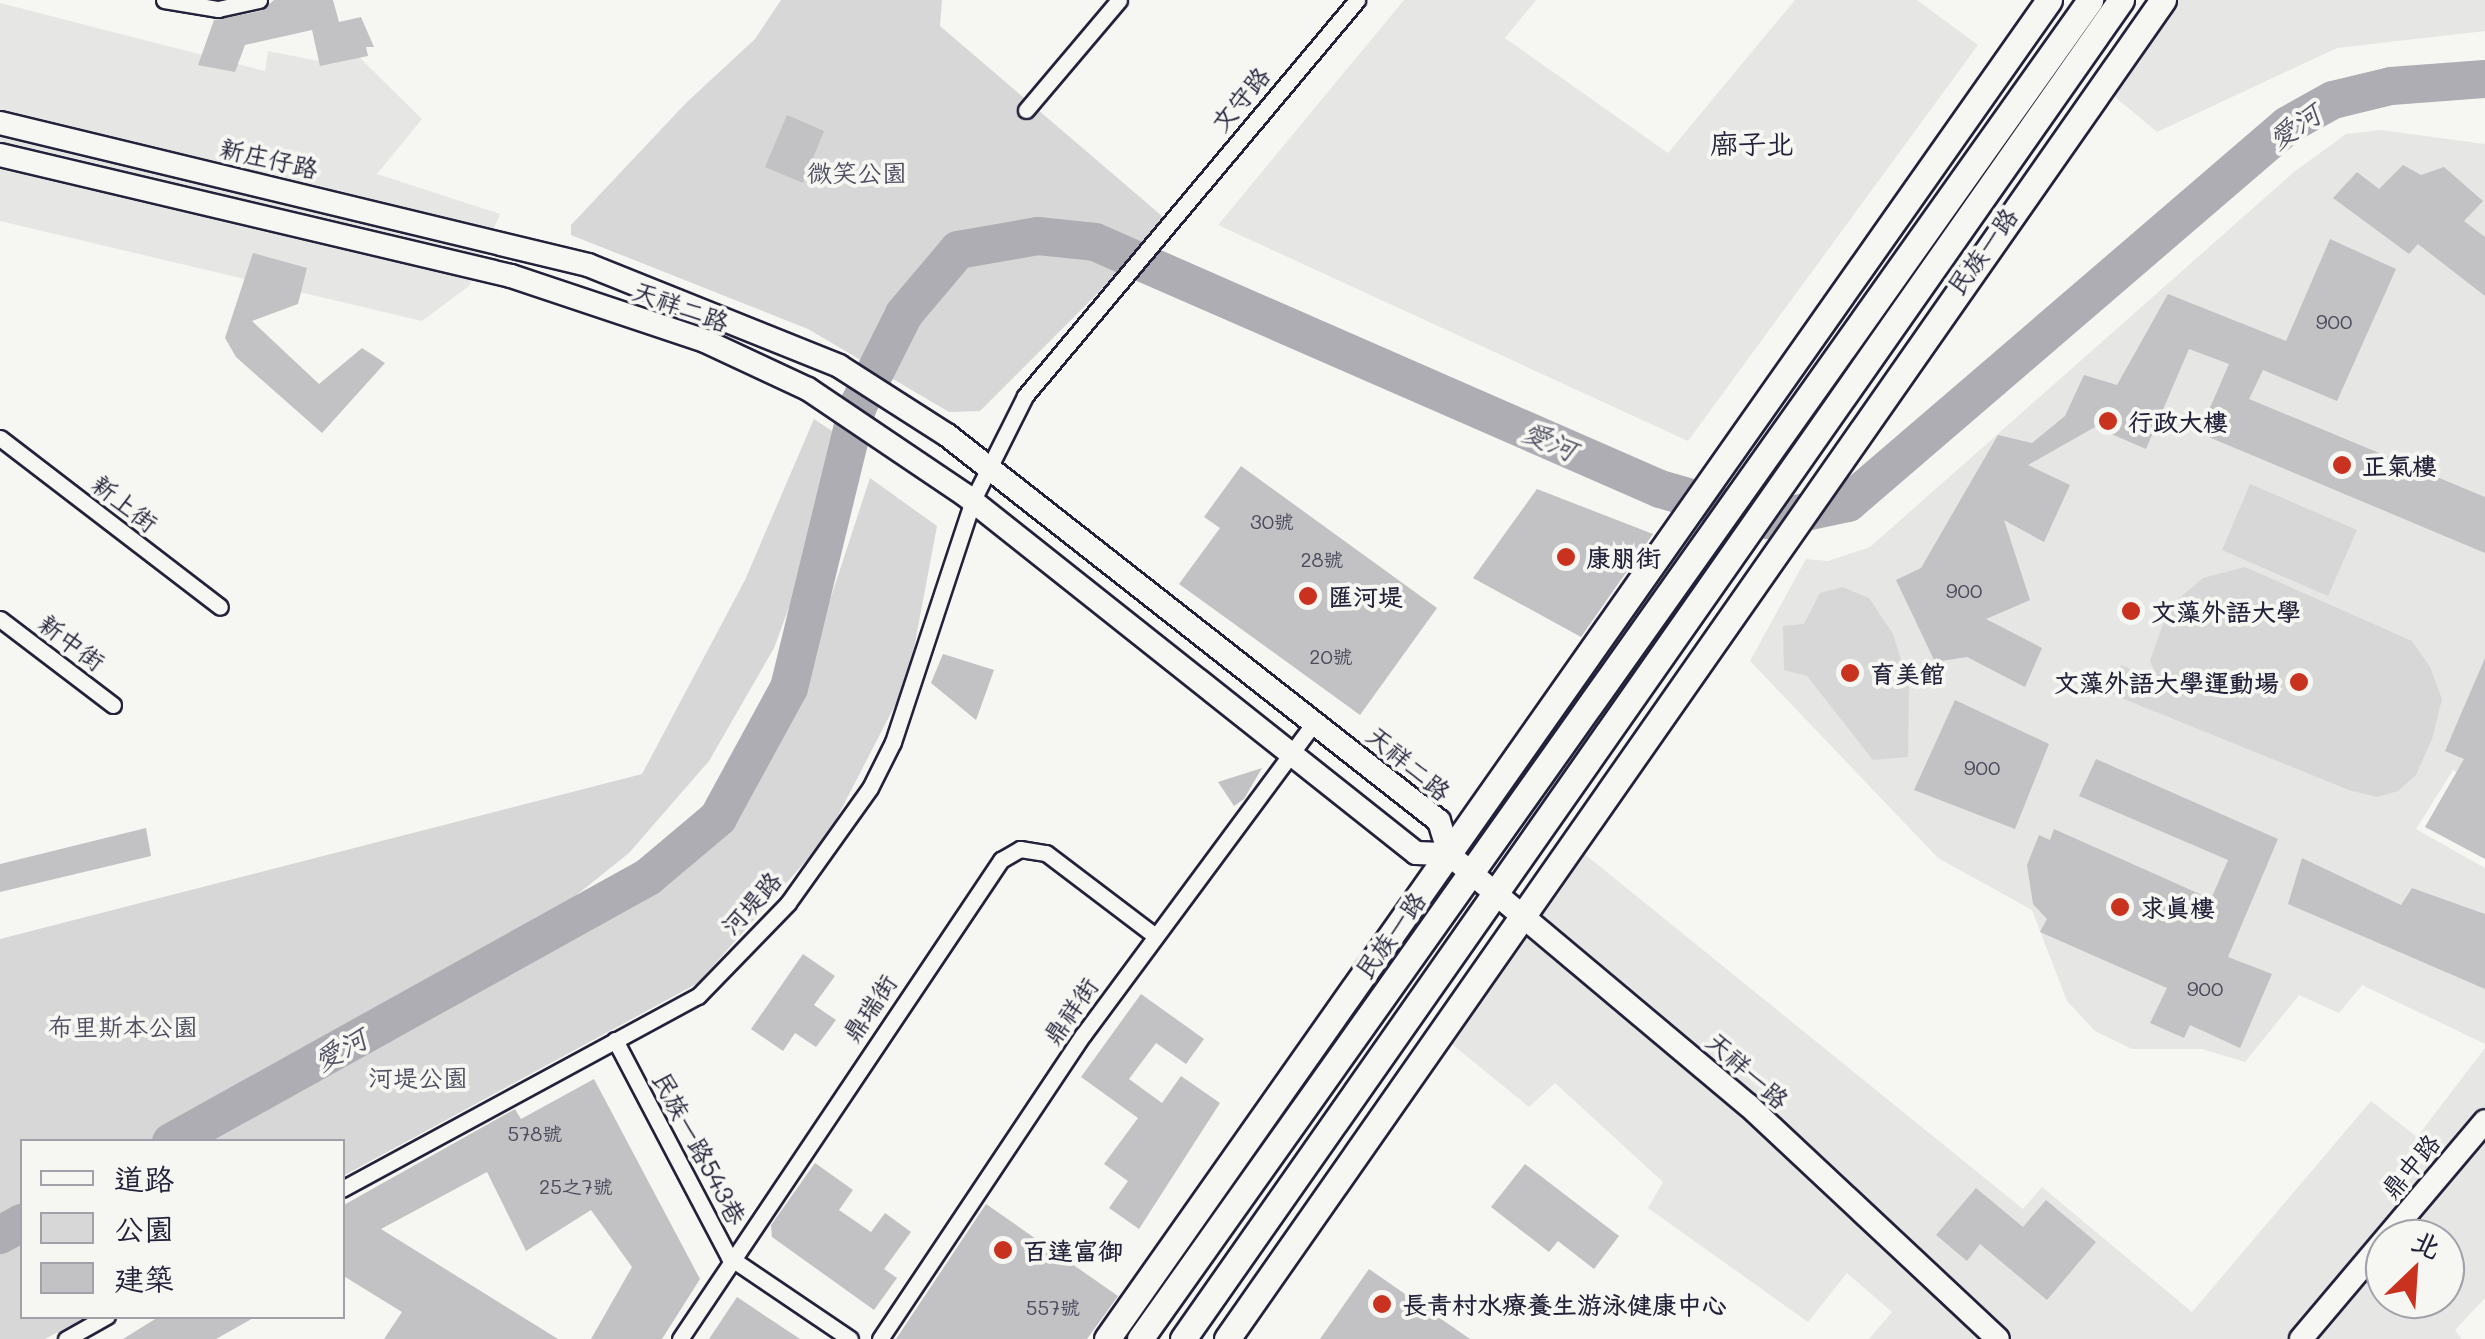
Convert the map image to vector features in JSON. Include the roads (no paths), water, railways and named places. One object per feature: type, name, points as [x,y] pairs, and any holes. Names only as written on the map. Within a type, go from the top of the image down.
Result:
[{"type":"main road","name":"民族一路","points":[[1107,1339],[2050,0]]},
{"type":"main road","name":"民族一路","points":[[1140,1339],[1475,875],[2090,0]]},
{"type":"main road","name":"民族一路","points":[[1499,895],[2121,0]]},
{"type":"main road","name":"民族一路","points":[[1522,913],[1804,503],[2163,0]]},
{"type":"main road","points":[[1667,542],[1690,569]]},
{"type":"main road","points":[[1183,1339],[1499,895]]},
{"type":"main road","points":[[1227,1339],[1522,913]]},
{"type":"street","points":[[164,0],[218,9],[260,0]]},
{"type":"street","points":[[1026,110],[1119,0]]},
{"type":"street","name":"文守路","points":[[988,467],[1025,396],[1357,0]]},
{"type":"street","name":"新庄仔路","points":[[0,123],[526,249]]},
{"type":"street","name":"天祥二路","points":[[0,155],[511,276],[705,341],[826,401],[892,440],[973,500]]},
{"type":"street","name":"天祥二路","points":[[526,249],[606,272],[841,368],[908,407],[1439,820],[1449,854]]},
{"type":"street","name":"新上街","points":[[0,438],[220,607]]},
{"type":"street","name":"河堤路","points":[[345,1186],[698,996],[788,903],[870,788],[931,645],[973,500],[988,467]]},
{"type":"street","points":[[973,500],[1416,852],[1449,854]]},
{"type":"street","name":"新中街","points":[[0,619],[114,705]]},
{"type":"street","name":"鼎祥街","points":[[880,1339],[1154,935],[1314,722]]},
{"type":"street","name":"鼎瑞街","points":[[680,1339],[729,1257],[1002,860],[1020,849],[1046,853],[1154,935]]},
{"type":"street","name":"天祥一路","points":[[1449,854],[1748,1105],[1998,1339]]},
{"type":"street","name":"民族一路543巷","points":[[615,1040],[729,1257],[850,1339]]},
{"type":"street","name":"鼎中路","points":[[2301,1339],[2485,1121]]},
{"type":"street","points":[[66,1339],[102,1319]]},
{"type":"waterway","name":"愛河","points":[[176,1139],[648,877],[718,818],[789,688],[858,406],[904,314],[958,250],[1038,236],[1095,242],[1660,489],[1768,520],[1848,503],[2288,125],[2333,100],[2391,86],[2485,79]]},
{"type":"waterway","name":"愛河","points":[[0,1235],[20,1224]]},
{"type":"place","name":"行政大樓","points":[[2108,421]]},
{"type":"place","name":"正氣樓","points":[[2342,465]]},
{"type":"place","name":"康朋街","points":[[1566,557]]},
{"type":"place","name":"匯河堤","points":[[1308,596]]},
{"type":"place","name":"文藻外語大學","points":[[2131,611]]},
{"type":"place","name":"育美館","points":[[1850,673]]},
{"type":"place","name":"文藻外語大學運動場","points":[[2299,682]]},
{"type":"place","name":"求真樓","points":[[2120,907]]},
{"type":"place","name":"百達富御","points":[[1003,1250]]},
{"type":"place","name":"長青村水療養生游泳健康中心","points":[[1382,1304]]},
{"type":"district","name":"廍子北","points":[[1752,143]]},
{"type":"park label","name":"微笑公園","points":[[857,172]]},
{"type":"park label","name":"布里斯本公園","points":[[123,1026]]},
{"type":"park label","name":"河堤公園","points":[[418,1077]]}]
